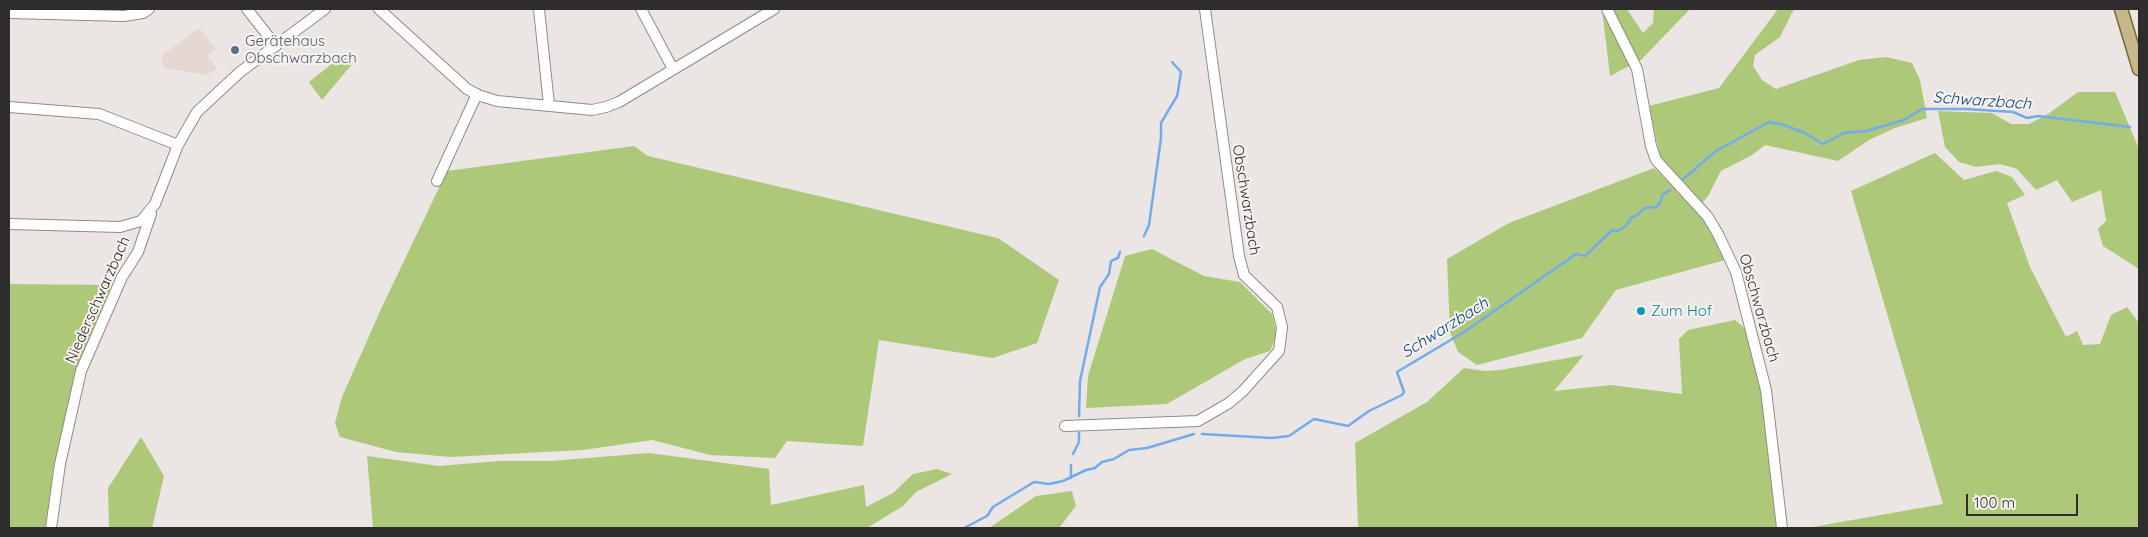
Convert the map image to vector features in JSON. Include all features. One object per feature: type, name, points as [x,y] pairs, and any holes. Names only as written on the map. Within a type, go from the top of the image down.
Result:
[{"type":"main road","points":[[2121,9],[2139,68]]},
{"type":"street","points":[[13,12],[124,16],[143,13],[149,9]]},
{"type":"street","points":[[247,9],[276,46]]},
{"type":"street","name":"Niederschwarzbach","points":[[51,528],[60,464],[81,371],[122,277],[138,252],[178,145],[197,112],[240,72],[325,9]]},
{"type":"street","points":[[379,9],[467,89],[477,94],[497,101],[592,110],[619,102],[769,10]]},
{"type":"street","points":[[539,9],[549,105]]},
{"type":"street","points":[[641,9],[673,69]]},
{"type":"street","name":"Obschwarzbach","points":[[1065,426],[1198,421],[1229,403],[1243,391],[1279,350],[1282,327],[1277,307],[1244,275],[1239,256],[1205,9]]},
{"type":"street","name":"Obschwarzbach","points":[[1607,9],[1637,69],[1651,146],[1656,160],[1708,217],[1736,272],[1766,390],[1782,528]]},
{"type":"street","points":[[437,182],[477,94]]},
{"type":"street","points":[[9,107],[99,114],[178,145]]},
{"type":"street","points":[[9,224],[120,227],[141,221],[155,204]]},
{"type":"shaded area","points":[[199,28],[217,49],[208,56],[217,68],[207,75],[164,68],[161,56]]},
{"type":"green space","points":[[1602,9],[1627,9],[1643,33],[1653,23],[1654,9],[1690,9],[1641,60],[1610,76]]},
{"type":"green space","points":[[1778,9],[1794,9],[1780,37],[1755,55],[1753,66],[1762,80],[1776,89],[1859,60],[1886,57],[1912,63],[1920,80],[1927,118],[1895,128],[1869,140],[1838,161],[1765,145],[1752,155],[1721,171],[1708,196],[1702,203],[1660,157],[1649,106],[1719,88]]},
{"type":"green space","points":[[344,54],[353,63],[322,100],[309,82]]},
{"type":"green space","points":[[2078,92],[2115,92],[2139,149],[2139,269],[2103,246],[2098,229],[2106,221],[2101,190],[2072,202],[2057,180],[2036,190],[2017,169],[2000,164],[1976,167],[1959,162],[1945,147],[1938,111],[1992,113],[2011,124],[2029,124],[2048,114]]},
{"type":"green space","points":[[634,146],[648,156],[998,238],[1059,280],[1037,343],[993,358],[879,340],[863,446],[787,441],[775,458],[710,455],[652,440],[583,450],[450,457],[396,452],[340,437],[335,423],[342,397],[381,309],[447,171]]},
{"type":"green space","points":[[1935,153],[1964,180],[1996,171],[2012,177],[2025,195],[2007,203],[2030,267],[2066,337],[2077,331],[2083,345],[2100,344],[2111,315],[2127,307],[2139,323],[2139,528],[1807,528],[1943,504],[1851,191]]},
{"type":"green space","points":[[1654,168],[1705,218],[1718,241],[1725,260],[1616,290],[1582,338],[1477,365],[1458,352],[1450,332],[1447,259],[1509,223]]},
{"type":"green space","points":[[1152,249],[1204,276],[1240,282],[1272,314],[1277,334],[1270,351],[1245,359],[1167,404],[1086,408],[1088,376],[1125,256]]},
{"type":"green space","points":[[9,284],[112,285],[81,360],[53,470],[47,528],[9,528]]},
{"type":"green space","points":[[1735,320],[1747,330],[1764,392],[1780,528],[1358,528],[1355,443],[1427,402],[1464,368],[1485,371],[1500,370],[1584,355],[1554,391],[1611,385],[1682,394],[1679,339],[1688,330]]},
{"type":"green space","points":[[141,437],[164,476],[152,528],[109,528],[108,488]]},
{"type":"green space","points":[[649,453],[769,469],[771,505],[864,485],[866,507],[893,493],[913,474],[937,469],[952,474],[916,492],[903,506],[867,528],[373,528],[367,456],[439,466],[499,461],[550,461]]},
{"type":"green space","points":[[1072,491],[1076,506],[1059,528],[989,528],[1036,496]]},
{"type":"waterway","points":[[1144,236],[1149,225],[1161,138],[1161,123],[1178,91],[1181,72],[1172,62]]},
{"type":"waterway","name":"Schwarzbach","points":[[1682,180],[1716,151],[1769,122],[1784,125],[1805,133],[1823,144],[1844,133],[1866,131],[1904,120],[1922,109],[2013,112],[2027,118],[2038,116],[2130,127]]},
{"type":"waterway","name":"Schwarzbach","points":[[1202,434],[1272,438],[1289,436],[1314,419],[1348,426],[1369,411],[1402,395],[1404,392],[1397,372],[1464,332],[1576,254],[1585,256],[1612,230],[1618,231],[1626,226],[1632,217],[1645,208],[1656,207],[1660,203],[1663,194],[1670,190]]},
{"type":"waterway","points":[[1079,416],[1080,381],[1100,287],[1109,274],[1111,261],[1118,258],[1120,252]]},
{"type":"waterway","points":[[1073,454],[1079,442],[1079,433]]},
{"type":"waterway","name":"Schwarzbach","points":[[964,528],[987,516],[993,507],[1034,482],[1049,484],[1063,481],[1086,470],[1095,468],[1102,462],[1114,459],[1129,450],[1147,448],[1194,434]]},
{"type":"waterway","points":[[1071,465],[1071,478]]},
{"type":"place","name":"Gerätehaus Obschwarzbach","points":[[235,50]]},
{"type":"place","name":"Zum Hof","points":[[1641,311]]}]
